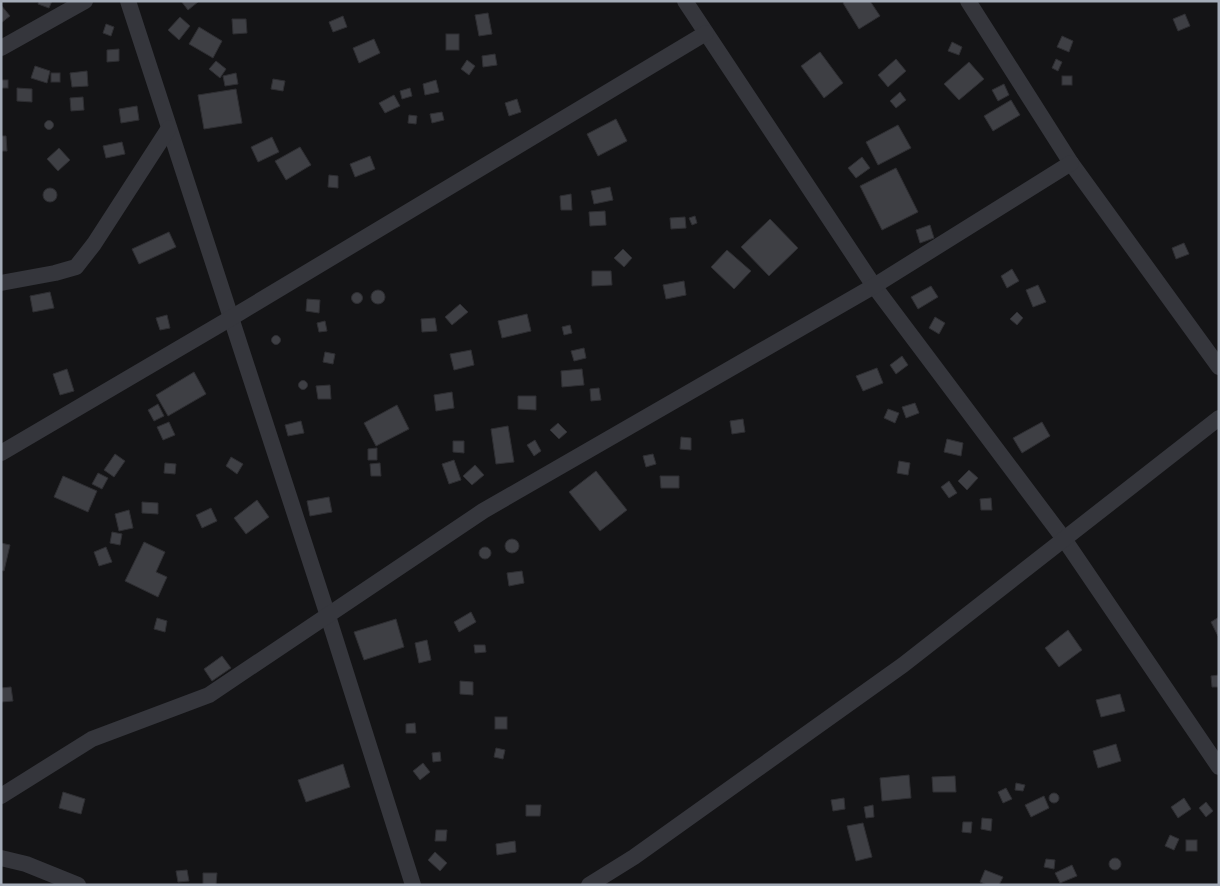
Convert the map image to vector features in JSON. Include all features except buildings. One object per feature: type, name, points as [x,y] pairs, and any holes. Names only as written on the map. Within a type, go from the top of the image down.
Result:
[{"type":"street","points":[[1,48],[85,1]]},
{"type":"street","points":[[128,1],[328,616],[413,885]]},
{"type":"street","points":[[685,1],[874,286],[1064,540],[1219,766]]},
{"type":"street","points":[[968,1],[1071,163],[1219,367]]},
{"type":"street","points":[[1,453],[231,318],[706,33]]},
{"type":"street","points":[[1,284],[55,274],[76,267],[94,244],[169,128]]},
{"type":"street","points":[[1,796],[92,739],[210,695],[482,512],[874,286],[1071,163]]},
{"type":"street","points":[[589,885],[634,857],[903,665],[1219,418]]},
{"type":"street","points":[[1,858],[26,864],[78,885]]}]
